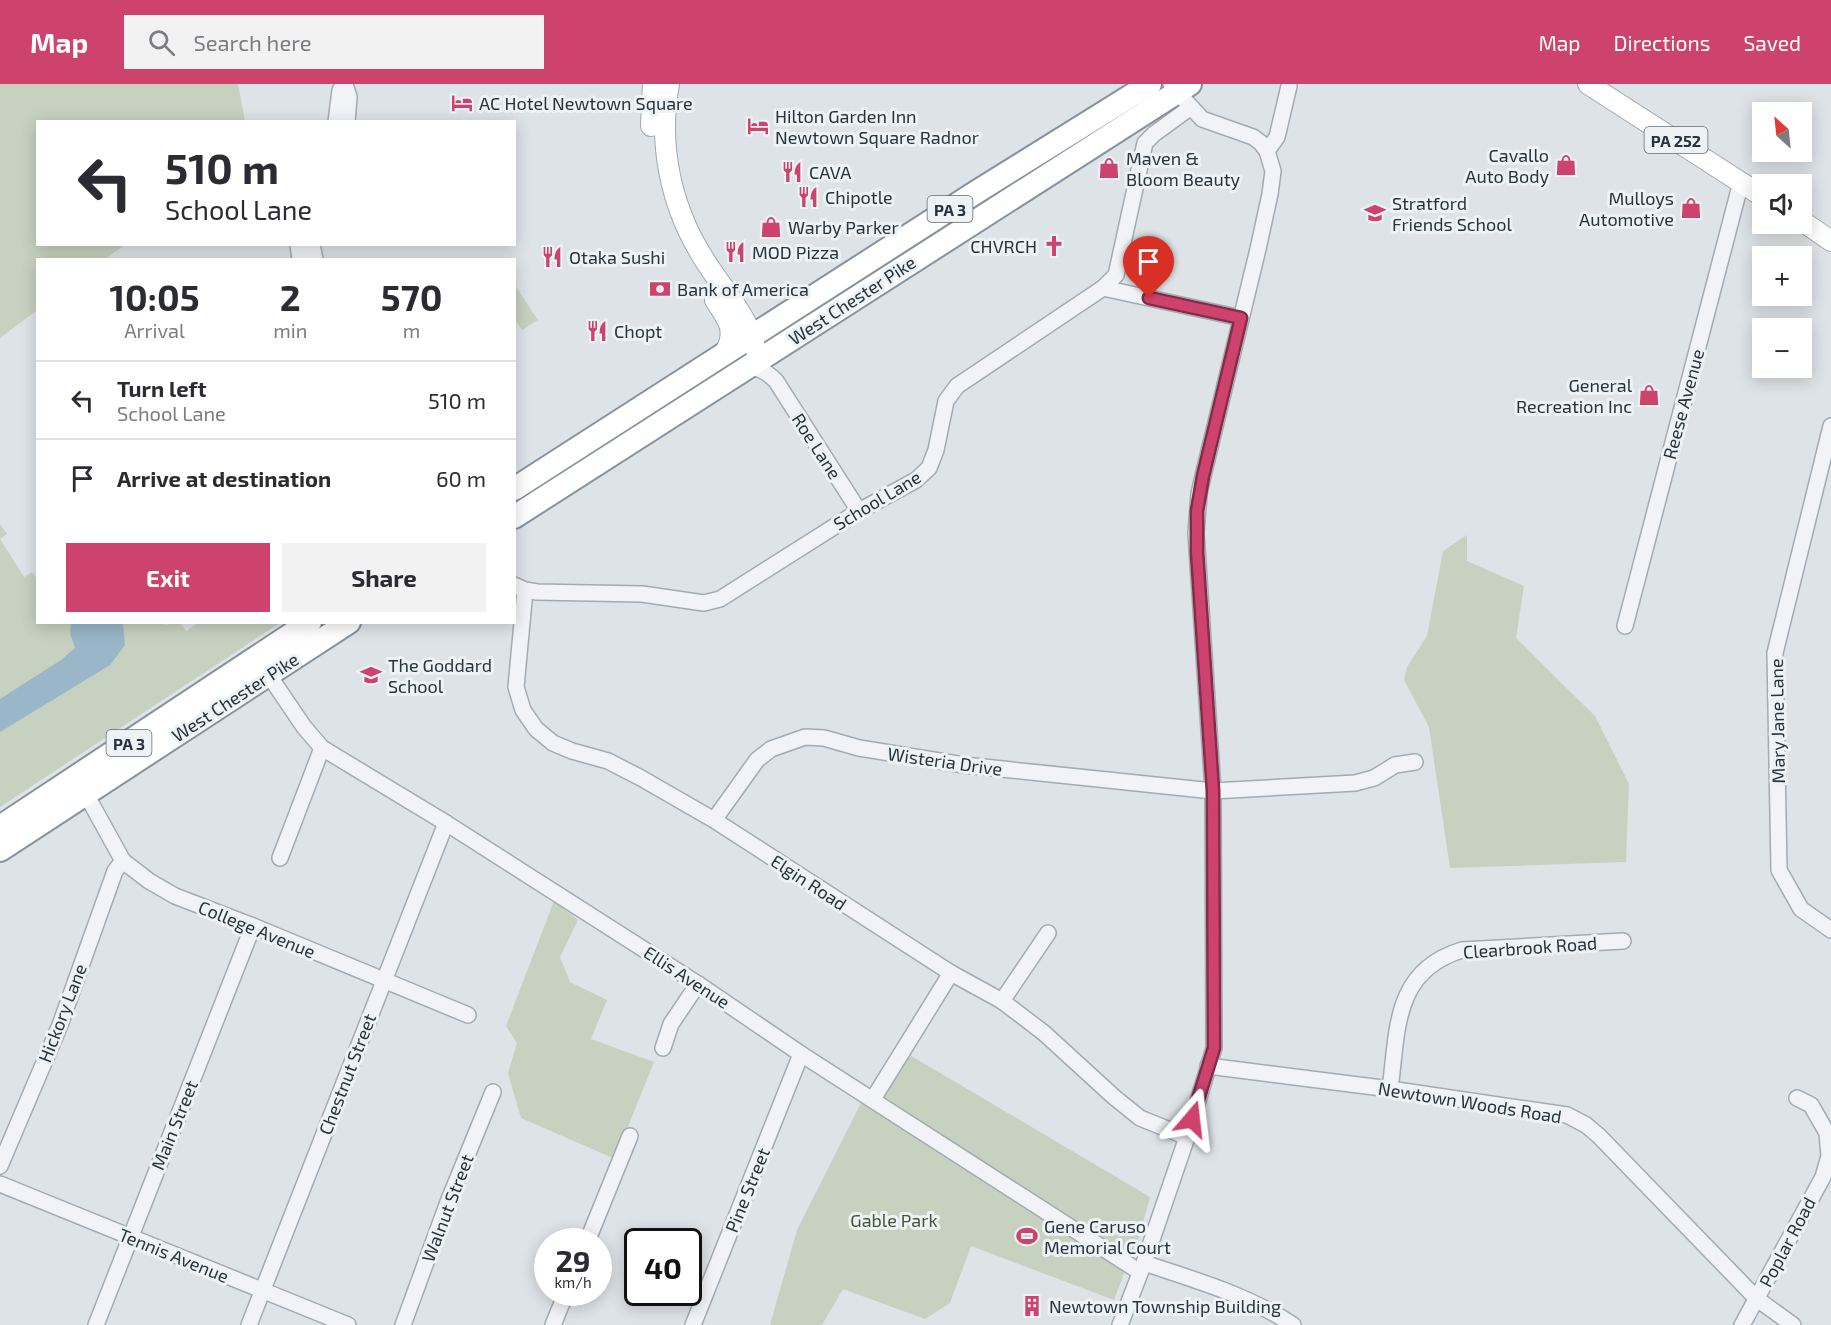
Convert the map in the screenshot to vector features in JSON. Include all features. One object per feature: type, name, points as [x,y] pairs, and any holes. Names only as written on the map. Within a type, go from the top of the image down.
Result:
[{"type":"highway","name":"West Chester Pike","points":[[518,487],[978,190],[1150,84]]},
{"type":"highway","name":"West Chester Pike","points":[[516,516],[1182,92]]},
{"type":"highway","name":"West Chester Pike","points":[[0,850],[86,794],[263,667],[308,624]]},
{"type":"highway","name":"West Chester Pike","points":[[0,827],[263,667],[345,624]]},
{"type":"main road","points":[[653,84],[652,148],[659,187],[680,243],[730,324],[730,344],[724,354]]},
{"type":"main road","points":[[669,84],[664,110],[665,147],[677,203],[696,246],[747,324],[751,336],[752,364]]},
{"type":"main road","name":"PA 252","points":[[1588,84],[1752,189]]},
{"type":"main road","points":[[1812,228],[1831,241]]},
{"type":"street","points":[[336,120],[343,84]]},
{"type":"street","points":[[343,84],[349,97],[347,120]]},
{"type":"street","points":[[1267,151],[1277,137],[1289,86]]},
{"type":"street","points":[[1103,288],[1116,275],[1145,144],[1182,92],[1202,119],[1253,137],[1267,151],[1273,171],[1270,194],[1203,476],[1197,511],[1197,552],[1213,791],[1214,1048],[1187,1137],[1120,1325]]},
{"type":"street","name":"Reese Avenue","points":[[1624,626],[1741,182]]},
{"type":"street","points":[[1103,288],[1241,318]]},
{"type":"street","name":"School Lane","points":[[520,588],[642,594],[704,603],[720,599],[859,511],[916,480],[929,468],[936,450],[946,401],[957,386],[1103,288]]},
{"type":"street","points":[[776,381],[773,365],[778,347]]},
{"type":"street","points":[[752,364],[776,381]]},
{"type":"street","name":"Roe Lane","points":[[776,381],[859,511]]},
{"type":"street","name":"Mary Jane Lane","points":[[1831,426],[1775,653],[1779,870],[1801,909],[1831,930]]},
{"type":"street","name":"Elgin Road","points":[[520,588],[516,687],[523,710],[536,729],[553,743],[572,752],[608,761],[714,820],[951,973],[1002,1001],[1044,1033],[1140,1118],[1187,1137]]},
{"type":"street","name":"Ellis Avenue","points":[[263,667],[304,727],[322,748],[446,823],[698,984],[801,1054],[1142,1268],[1211,1285],[1278,1315],[1293,1325]]},
{"type":"street","name":"Wisteria Drive","points":[[714,820],[757,760],[771,749],[805,737],[824,738],[859,748],[964,765],[1213,791],[1355,783],[1374,778],[1395,765],[1415,762]]},
{"type":"street","points":[[280,858],[322,748]]},
{"type":"street","name":"College Avenue","points":[[86,794],[123,861],[149,881],[175,896],[468,1015]]},
{"type":"street","name":"Chestnut Street","points":[[249,1325],[446,823]]},
{"type":"street","name":"Hickory Lane","points":[[0,1166],[60,1025],[115,871],[123,861]]},
{"type":"street","name":"Main Street","points":[[96,1325],[253,926]]},
{"type":"street","points":[[1002,1001],[1048,933]]},
{"type":"street","name":"Clearbrook Road","points":[[1390,1089],[1400,1014],[1406,995],[1428,966],[1443,956],[1462,950],[1623,941]]},
{"type":"street","points":[[873,1099],[951,973]]},
{"type":"street","points":[[663,1048],[671,1024],[698,984]]},
{"type":"street","name":"Pine Street","points":[[693,1325],[801,1054]]},
{"type":"street","name":"Newtown Woods Road","points":[[1208,1066],[1390,1089],[1567,1115],[1586,1125],[1599,1136],[1757,1299],[1793,1325]]},
{"type":"street","name":"Walnut Street","points":[[403,1325],[448,1202],[493,1092]]},
{"type":"street","name":"Poplar Road","points":[[1742,1325],[1823,1177],[1829,1156],[1827,1134],[1811,1105],[1797,1098]]},
{"type":"street","points":[[593,1228],[630,1136]]},
{"type":"street","name":"Tennis Avenue","points":[[0,1184],[348,1325]]},
{"type":"street","points":[[553,1325],[561,1306]]},
{"type":"green space","points":[[0,84],[238,84],[245,120],[36,120],[36,246],[124,246],[106,258],[36,258],[36,311],[0,338]]},
{"type":"green space","points":[[516,287],[538,320],[522,330],[516,321]]},
{"type":"green space","points":[[0,524],[7,534],[0,539]]},
{"type":"green space","points":[[1467,535],[1467,561],[1524,586],[1516,638],[1595,716],[1629,784],[1626,862],[1450,868],[1429,727],[1404,680],[1407,667],[1427,636],[1443,551]]},
{"type":"green space","points":[[0,539],[24,577],[32,572],[36,578],[36,624],[181,624],[186,631],[196,624],[278,624],[0,807]]},
{"type":"green space","points":[[554,901],[578,920],[560,957],[570,982],[607,1000],[591,1039],[654,1062],[615,1159],[521,1118],[508,1073],[517,1043],[506,1026]]},
{"type":"green space","points":[[908,1054],[1150,1197],[1133,1259],[883,1096]]},
{"type":"green space","name":"Gable Park","points":[[862,1101],[1125,1271],[1114,1300],[971,1246],[950,1303],[925,1319],[843,1289],[822,1325],[770,1325],[797,1230]]},
{"type":"water","points":[[71,624],[123,624],[125,645],[110,665],[0,732],[0,699],[61,660],[75,648],[70,634]]},
{"type":"place","name":"AC Hotel Newtown Square","points":[[462,103]]},
{"type":"place","name":"Hilton Garden Inn Newtown Square Radnor","points":[[758,126]]},
{"type":"place","name":"Cavallo Auto Body","points":[[1566,165]]},
{"type":"place","name":"Maven & Bloom Beauty","points":[[1109,168]]},
{"type":"place","name":"CAVA","points":[[792,172]]},
{"type":"place","name":"Chipotle","points":[[808,197]]},
{"type":"place","name":"Mulloys Automotive","points":[[1691,208]]},
{"type":"place","name":"Stratford Friends School","points":[[1375,213]]},
{"type":"place","name":"Warby Parker","points":[[771,227]]},
{"type":"place","name":"CHVRCH","points":[[1054,246]]},
{"type":"place","name":"MOD Pizza","points":[[735,252]]},
{"type":"place","name":"Otaka Sushi","points":[[552,257]]},
{"type":"place","name":"Bank of America","points":[[660,289]]},
{"type":"place","name":"Chopt","points":[[597,331]]},
{"type":"place","name":"General Recreation Inc","points":[[1649,395]]},
{"type":"place","name":"The Goddard School","points":[[371,675]]},
{"type":"place","name":"Gene Caruso Memorial Court","points":[[1027,1236]]},
{"type":"place","name":"Newtown Township Building","points":[[1032,1306]]},
{"type":"route","points":[[1149,298],[1241,318],[1203,476],[1197,511],[1197,552],[1213,791],[1214,1048],[1192,1119]]}]
